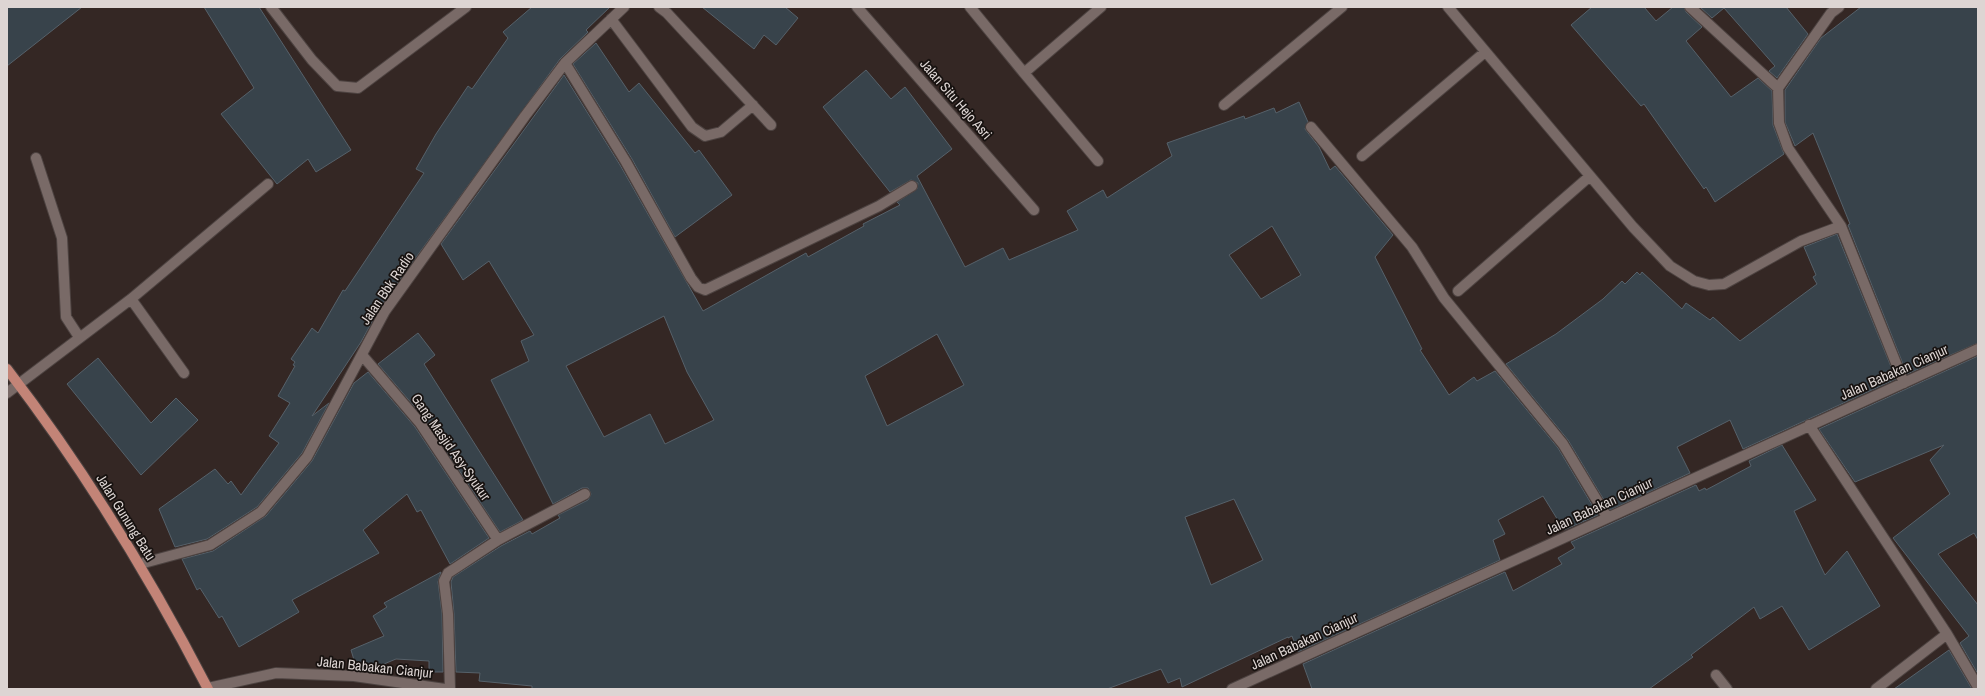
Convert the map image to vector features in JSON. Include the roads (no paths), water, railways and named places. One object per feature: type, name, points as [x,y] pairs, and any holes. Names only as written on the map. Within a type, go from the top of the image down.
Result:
[{"type":"main road","name":"Jalan Gunung Batu","points":[[7,369],[67,451],[140,564],[208,688]]},
{"type":"street","points":[[271,7],[312,60],[337,86],[358,88],[461,8]]},
{"type":"street","name":"Jalan Bbk Radio","points":[[140,564],[210,545],[261,512],[307,457],[385,311],[525,116],[565,63],[624,7]]},
{"type":"street","points":[[659,7],[667,13],[771,125]]},
{"type":"street","name":"Jalan Situ Hejo Asri","points":[[856,7],[1034,210]]},
{"type":"street","points":[[970,7],[1098,161]]},
{"type":"street","points":[[1024,73],[1101,7]]},
{"type":"street","points":[[1224,105],[1342,7]]},
{"type":"street","points":[[1448,7],[1633,227],[1670,266],[1694,281],[1709,285],[1724,284],[1801,241],[1841,226]]},
{"type":"street","points":[[1690,7],[1778,88]]},
{"type":"street","points":[[1839,7],[1828,10],[1778,88],[1780,123],[1788,148],[1841,226],[1904,383]]},
{"type":"street","points":[[611,19],[692,127],[705,136],[721,132],[753,105]]},
{"type":"street","points":[[1362,156],[1485,52]]},
{"type":"street","points":[[565,63],[626,162],[691,278],[698,287],[705,290],[879,206],[912,186]]},
{"type":"street","points":[[1311,127],[1412,246],[1444,298],[1563,444],[1607,518]]},
{"type":"street","points":[[36,158],[62,238],[66,317],[79,337]]},
{"type":"street","points":[[1458,291],[1590,176]]},
{"type":"street","points":[[7,393],[131,299],[268,184]]},
{"type":"street","points":[[131,299],[184,373]]},
{"type":"street","name":"Jalan Babakan Cianjur","points":[[1236,688],[1978,349]]},
{"type":"street","name":"Gang Masjid Asy-Syukur","points":[[362,355],[420,423],[498,540]]},
{"type":"street","points":[[1809,425],[1947,634],[1978,687]]},
{"type":"street","points":[[450,689],[448,614],[444,581],[448,573],[498,540],[585,494]]},
{"type":"street","points":[[1876,689],[1947,634]]},
{"type":"street","name":"Jalan Babakan Cianjur","points":[[208,688],[276,673],[354,676],[445,689]]},
{"type":"street","points":[[1716,675],[1727,689]]}]
